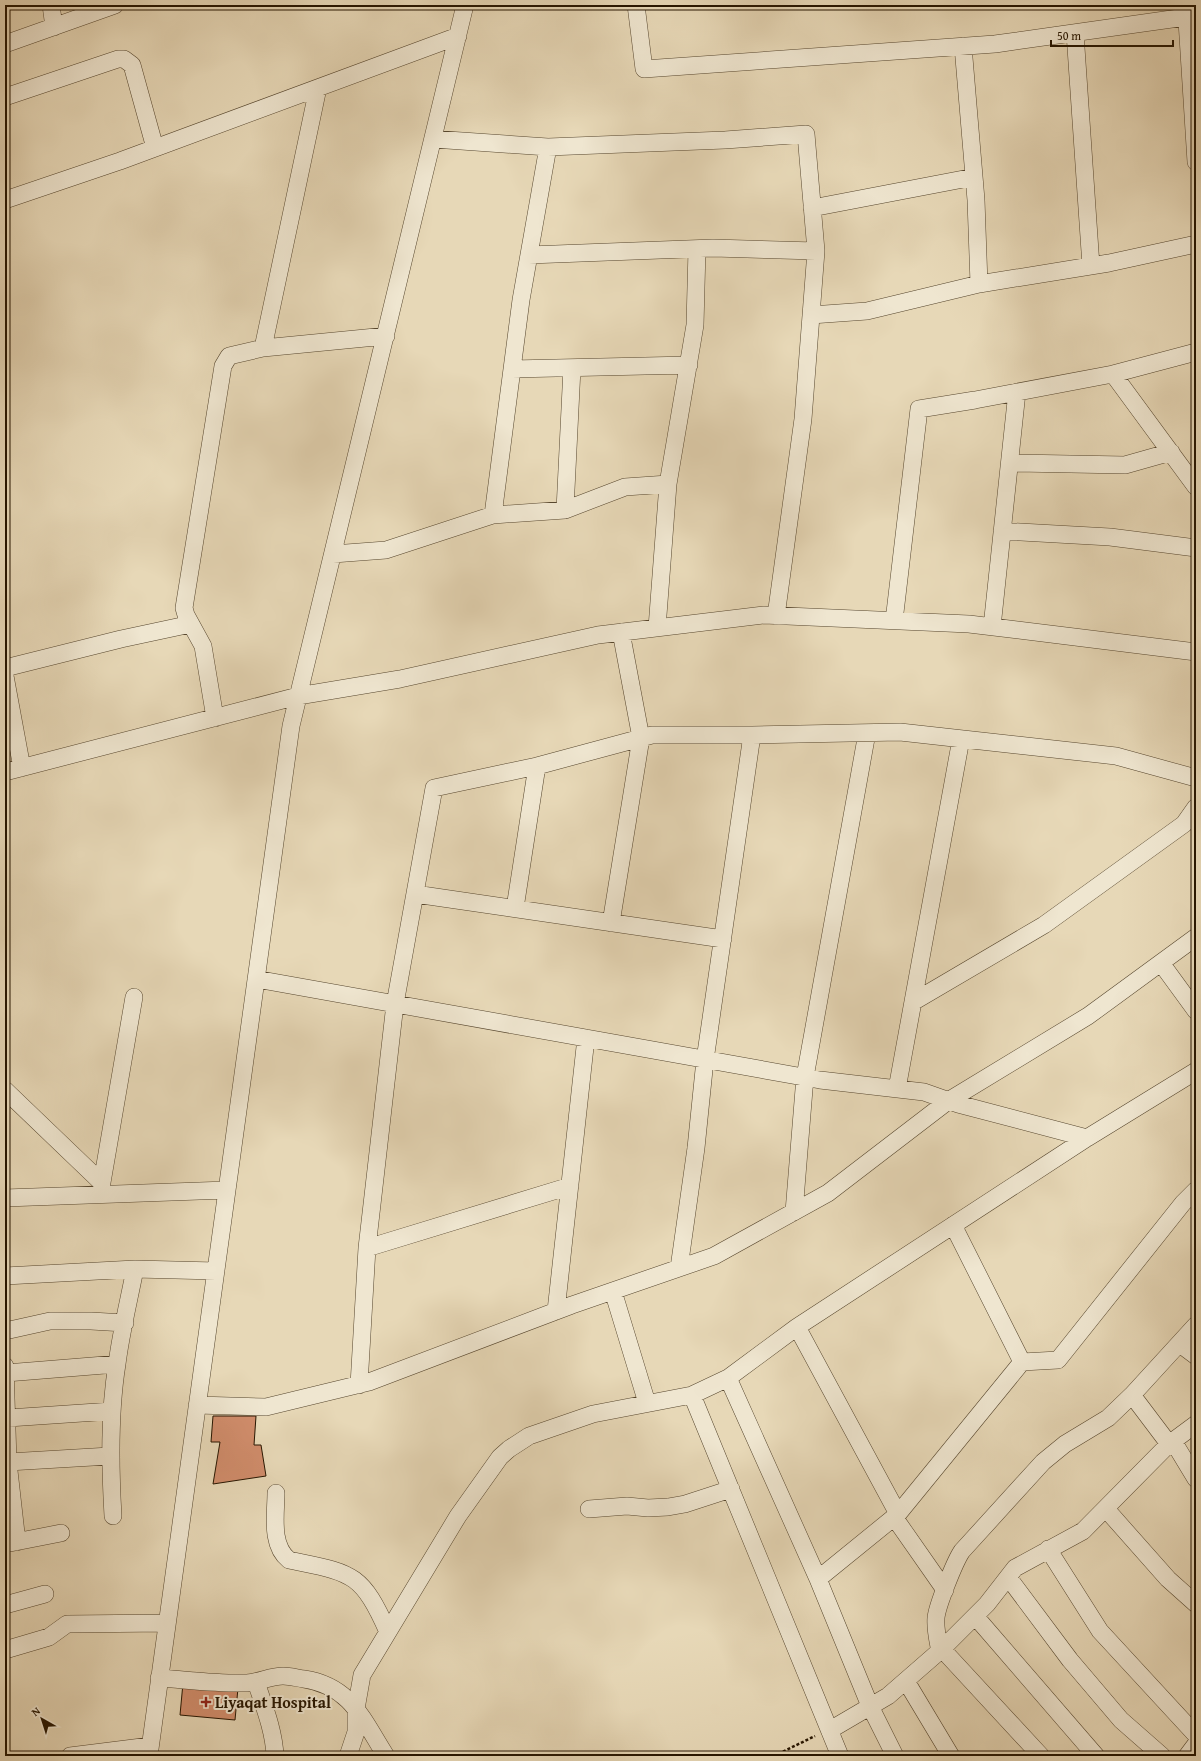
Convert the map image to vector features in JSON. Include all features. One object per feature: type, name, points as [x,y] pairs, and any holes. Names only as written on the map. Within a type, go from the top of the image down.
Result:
[{"type":"street","points":[[51,5],[54,27]]},
{"type":"street","points":[[5,44],[116,5]]},
{"type":"street","points":[[70,1756],[149,1751],[291,726],[465,5]]},
{"type":"street","points":[[636,5],[644,69],[995,44],[1075,33],[1186,11],[1196,162]]},
{"type":"street","points":[[1075,33],[1091,266]]},
{"type":"street","points":[[5,200],[154,148],[458,36]]},
{"type":"street","points":[[962,46],[974,177],[979,284]]},
{"type":"street","points":[[5,97],[118,58],[124,59],[132,65],[154,148]]},
{"type":"street","points":[[263,348],[318,88]]},
{"type":"street","points":[[433,139],[548,147],[718,140],[806,134],[816,251],[803,419],[776,616]]},
{"type":"street","points":[[494,516],[521,300],[548,147]]},
{"type":"street","points":[[812,208],[974,177]]},
{"type":"street","points":[[811,315],[867,311],[979,284],[1091,266],[1196,244]]},
{"type":"street","points":[[529,255],[697,249],[816,251]]},
{"type":"street","points":[[657,628],[668,484],[695,325],[697,249]]},
{"type":"street","points":[[215,718],[203,646],[184,608],[222,366],[229,356],[263,348],[386,336]]},
{"type":"street","points":[[894,621],[919,409],[1113,374],[1196,352]]},
{"type":"street","points":[[512,369],[689,365]]},
{"type":"street","points":[[565,510],[572,368]]},
{"type":"street","points":[[1113,374],[1196,487]]},
{"type":"street","points":[[992,627],[1017,392]]},
{"type":"street","points":[[1010,463],[1124,465],[1171,452]]},
{"type":"street","points":[[333,554],[386,550],[494,516],[565,510],[625,487],[668,484]]},
{"type":"street","points":[[1002,531],[1110,537],[1196,548]]},
{"type":"street","points":[[5,772],[298,696],[400,679],[598,635],[764,615],[968,624],[1196,652]]},
{"type":"street","points":[[5,668],[191,624]]},
{"type":"street","points":[[611,923],[642,738],[621,632]]},
{"type":"street","points":[[5,676],[22,768]]},
{"type":"street","points":[[359,1385],[367,1248],[395,1004],[434,788],[537,766],[652,735],[752,735],[900,732],[1116,756],[1196,778]]},
{"type":"street","points":[[794,1212],[805,1077],[867,733]]},
{"type":"street","points":[[679,1268],[696,1148],[705,1060],[752,735]]},
{"type":"street","points":[[897,1089],[961,739]]},
{"type":"street","points":[[515,908],[537,766]]},
{"type":"street","points":[[913,1002],[1044,925],[1184,824],[1196,807]]},
{"type":"street","points":[[415,894],[723,940]]},
{"type":"street","points":[[197,1405],[266,1407],[359,1385],[556,1311],[714,1256],[828,1193],[948,1101],[1088,1016],[1196,937]]},
{"type":"street","points":[[1161,963],[1196,1011]]},
{"type":"street","points":[[256,979],[805,1077],[924,1092],[948,1101],[1087,1138]]},
{"type":"street","points":[[101,1189],[134,996]]},
{"type":"street","points":[[556,1311],[586,1038]]},
{"type":"street","points":[[348,1756],[356,1732],[356,1709],[362,1675],[458,1516],[500,1458],[509,1449],[529,1436],[593,1414],[692,1395],[728,1378],[797,1327],[1087,1138],[1196,1071]]},
{"type":"street","points":[[5,1090],[101,1189]]},
{"type":"street","points":[[367,1248],[570,1186]]},
{"type":"street","points":[[5,1198],[101,1189],[227,1190]]},
{"type":"street","points":[[818,1579],[896,1516],[1022,1362],[1058,1360],[1183,1203],[1196,1190]]},
{"type":"street","points":[[953,1225],[1022,1362]]},
{"type":"street","points":[[5,1276],[136,1268],[216,1271]]},
{"type":"street","points":[[113,1516],[110,1456],[116,1364],[136,1268]]},
{"type":"street","points":[[613,1291],[647,1403]]},
{"type":"street","points":[[5,1331],[50,1320],[125,1323]]},
{"type":"street","points":[[1041,1756],[941,1651],[936,1618],[955,1562],[962,1551],[1042,1462],[1066,1444],[1108,1418],[1132,1395],[1196,1325]]},
{"type":"street","points":[[797,1327],[896,1516],[945,1590]]},
{"type":"street","points":[[1180,1344],[1196,1356]]},
{"type":"street","points":[[61,1534],[11,1543],[6,1370],[116,1364]]},
{"type":"street","points":[[728,1378],[818,1579],[870,1706],[895,1756]]},
{"type":"street","points":[[692,1395],[840,1756]]},
{"type":"street","points":[[1132,1395],[1171,1442],[1196,1479]]},
{"type":"street","points":[[8,1418],[112,1411]]},
{"type":"street","points":[[830,1730],[888,1696],[906,1681],[941,1651],[975,1616],[993,1597],[1015,1568],[1021,1563],[1083,1531],[1171,1442],[1196,1424]]},
{"type":"street","points":[[8,1462],[110,1456]]},
{"type":"street","points":[[589,1510],[626,1506],[648,1508],[668,1507],[685,1504],[731,1489]]},
{"type":"street","points":[[276,1493],[276,1538],[279,1549],[283,1555],[289,1560],[339,1571],[356,1580],[376,1605],[388,1632]]},
{"type":"street","points":[[1106,1509],[1168,1579],[1196,1604]]},
{"type":"street","points":[[1048,1550],[1100,1631],[1196,1735]]},
{"type":"street","points":[[1008,1577],[1070,1660],[1121,1720],[1162,1756]]},
{"type":"street","points":[[5,1604],[45,1594]]},
{"type":"street","points":[[975,1616],[1096,1756]]},
{"type":"street","points":[[5,1650],[49,1637],[67,1624],[167,1623]]},
{"type":"street","points":[[159,1678],[247,1683],[276,1676],[317,1680],[333,1687],[345,1695],[356,1709],[386,1756]]},
{"type":"street","points":[[906,1681],[951,1756]]},
{"type":"street","points":[[256,1682],[270,1727],[276,1756]]},
{"type":"street","points":[[1187,1756],[1196,1744]]},
{"type":"path","points":[[774,1756],[830,1730]]},
{"type":"building","points":[[213,1416],[256,1416],[254,1445],[261,1445],[266,1476],[213,1484],[220,1442],[211,1442]]},
{"type":"building","points":[[183,1683],[238,1688],[235,1720],[180,1715]]},
{"type":"place","name":"Liyaqat Hospital","points":[[206,1702]]}]
